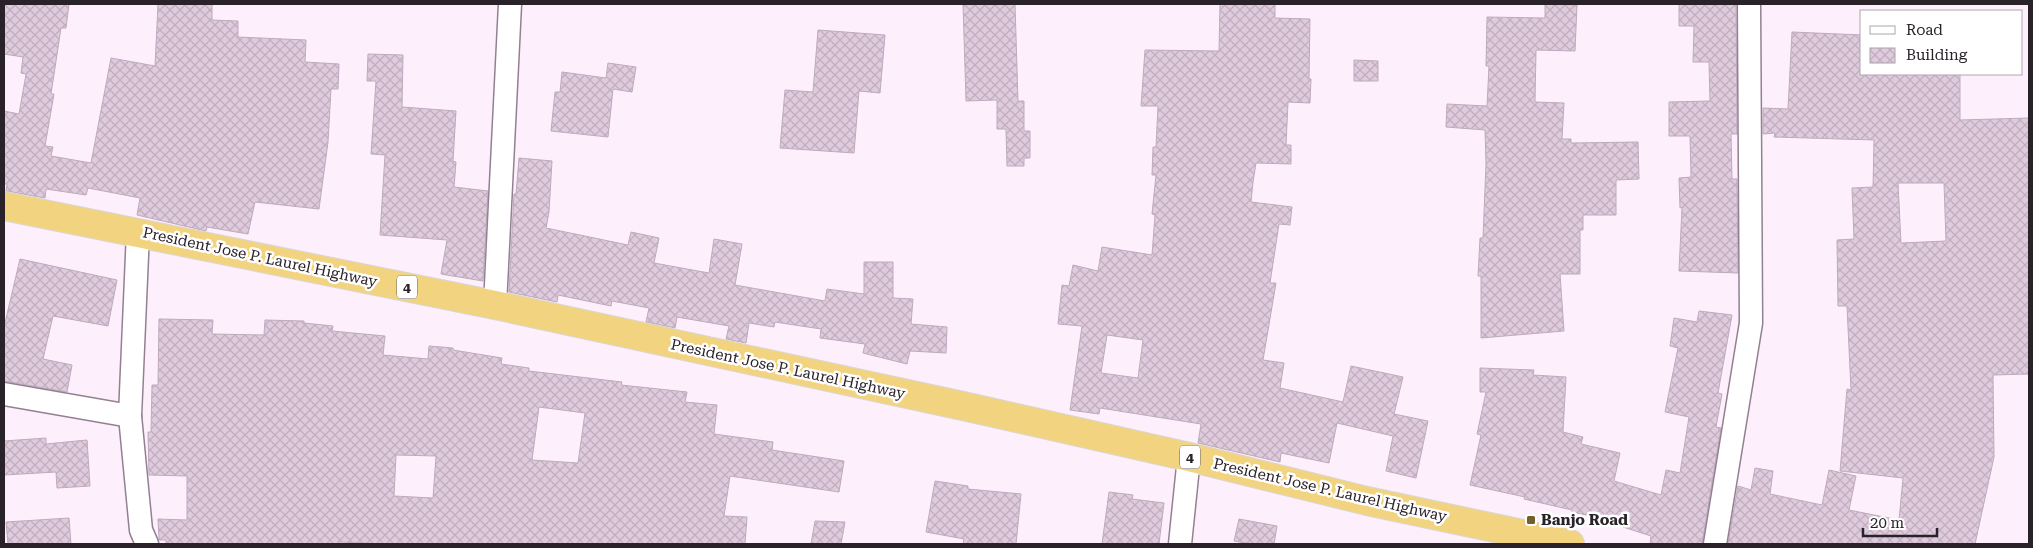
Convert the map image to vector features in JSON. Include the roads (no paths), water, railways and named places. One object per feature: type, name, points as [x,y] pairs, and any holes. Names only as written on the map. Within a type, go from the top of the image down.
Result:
[{"type":"highway","name":"President Jose P. Laurel Highway","points":[[4,206],[495,305],[1189,457],[1367,501],[1570,544]]},
{"type":"street","points":[[495,305],[510,4]]},
{"type":"street","points":[[1715,544],[1751,324],[1748,93],[1749,4]]},
{"type":"street","points":[[138,232],[130,416],[141,530],[147,544]]},
{"type":"street","points":[[4,394],[130,416]]},
{"type":"street","points":[[1180,544],[1189,457]]},
{"type":"place","name":"Banjo Road","points":[[1531,520]]}]
